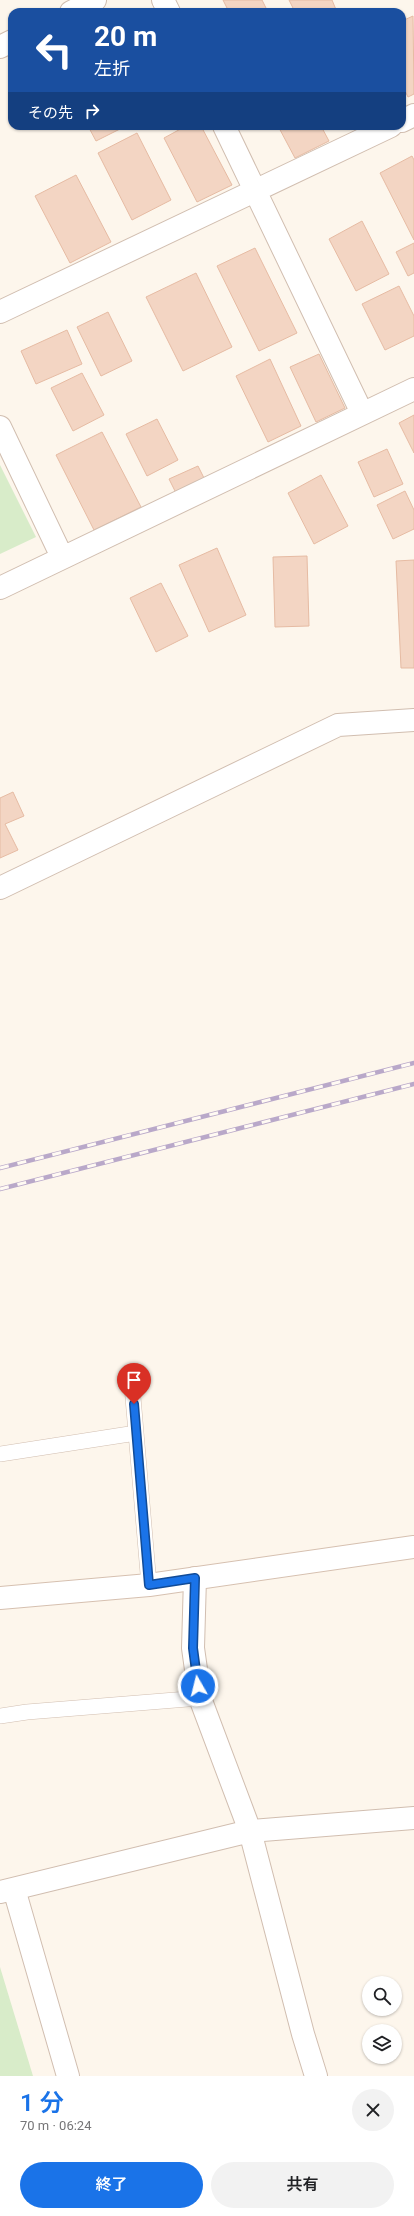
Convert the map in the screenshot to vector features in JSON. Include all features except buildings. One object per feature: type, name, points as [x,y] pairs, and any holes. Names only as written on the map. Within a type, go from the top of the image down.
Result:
[{"type":"street","points":[[79,8],[95,0]]},
{"type":"street","points":[[226,130],[362,413]]},
{"type":"street","points":[[0,312],[383,130]]},
{"type":"street","points":[[0,588],[414,389]]},
{"type":"street","points":[[0,427],[62,558]]},
{"type":"street","points":[[0,888],[338,725],[414,720]]},
{"type":"street","points":[[0,1598],[149,1585],[414,1547]]},
{"type":"street","points":[[195,1578],[193,1648],[200,1698],[250,1831],[303,2034],[316,2076]]},
{"type":"street","points":[[68,2076],[7,1890],[250,1831],[414,1818]]},
{"type":"lane","points":[[131,1374],[149,1585]]},
{"type":"lane","points":[[0,1454],[136,1433]]},
{"type":"lane","points":[[0,1716],[27,1712],[200,1698]]},
{"type":"green space","points":[[0,465],[36,537],[0,554]]},
{"type":"green space","points":[[0,1967],[33,2076],[0,2076]]},
{"type":"railway","points":[[0,1168],[414,1063]]},
{"type":"railway","points":[[0,1189],[414,1084]]},
{"type":"route","points":[[134,1404],[149,1585],[195,1578],[193,1648],[198,1686]]}]
